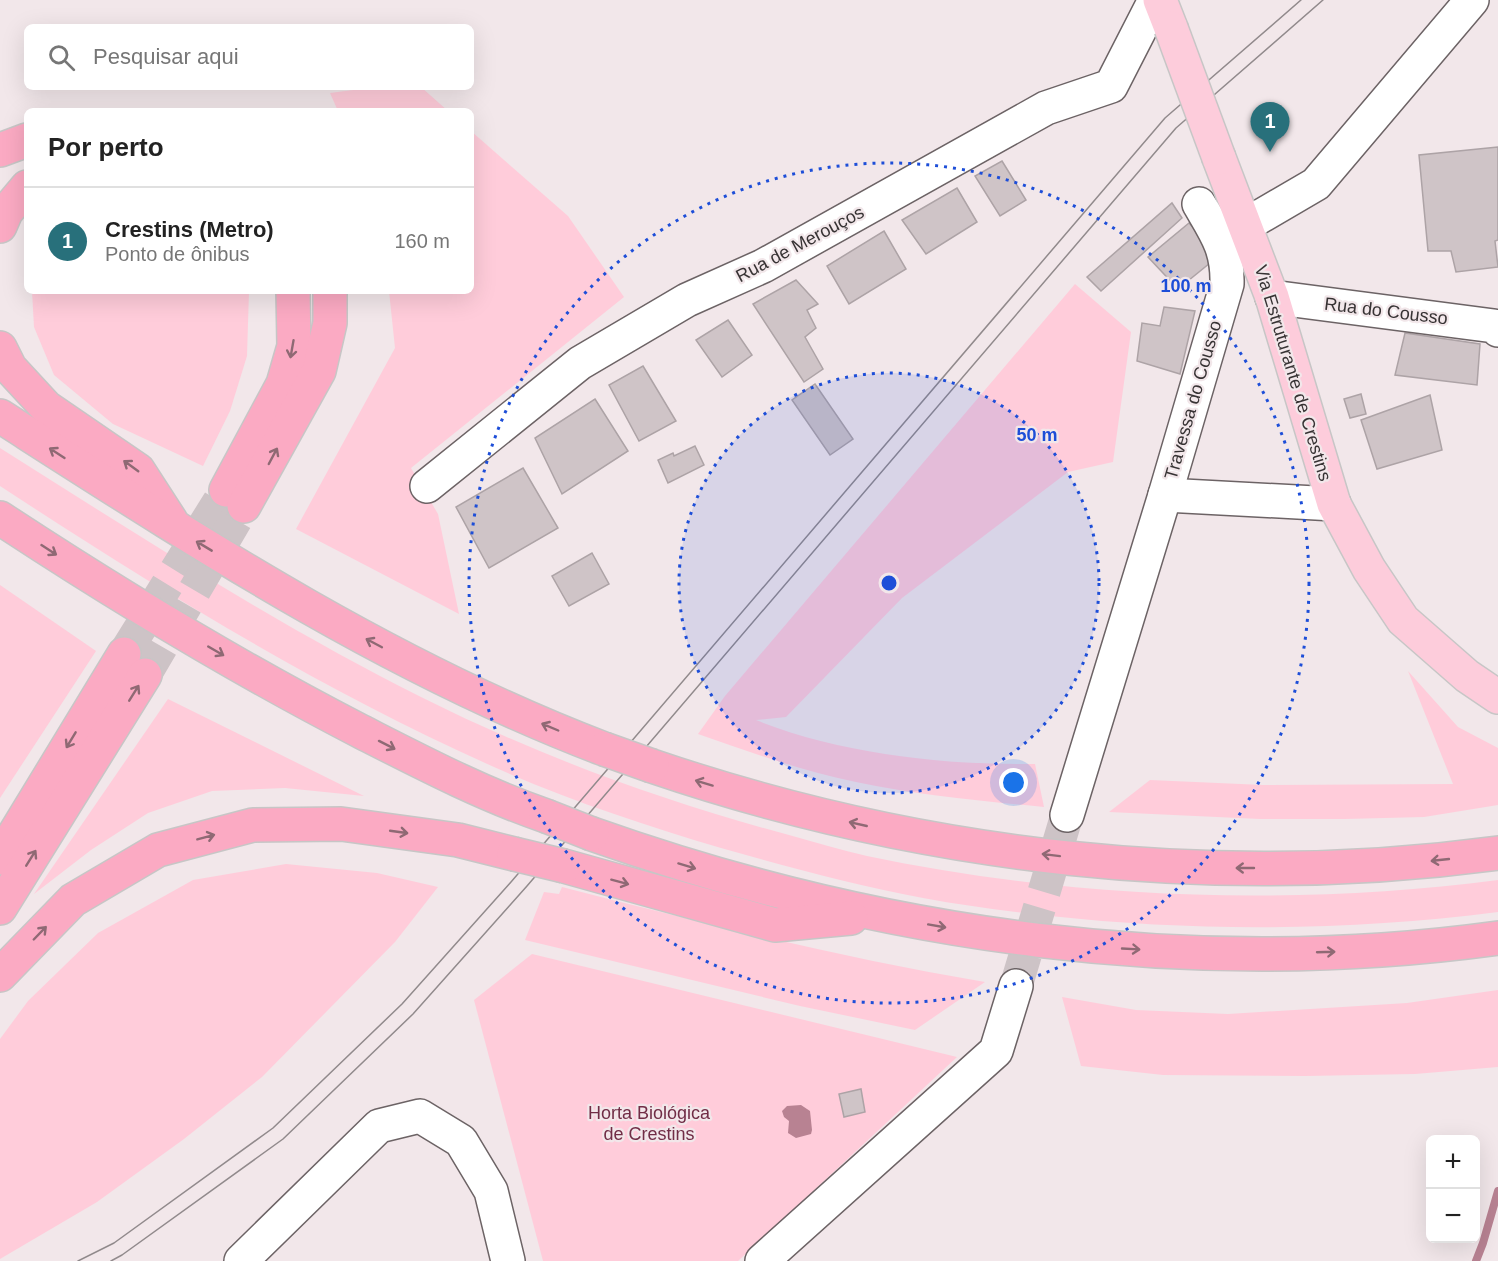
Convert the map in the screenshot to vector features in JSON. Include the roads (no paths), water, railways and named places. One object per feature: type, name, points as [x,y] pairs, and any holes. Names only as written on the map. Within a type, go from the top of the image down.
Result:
[{"type":"highway","points":[[0,150],[24,141]]},
{"type":"highway","points":[[0,226],[6,212],[24,191]]},
{"type":"highway","points":[[293,294],[294,346],[283,384],[267,417],[235,498],[320,371],[330,323],[330,294]]},
{"type":"highway","points":[[0,348],[10,368],[46,407],[138,470],[177,530]]},
{"type":"highway","points":[[0,416],[177,530],[320,614],[405,660],[512,711],[604,748],[652,766],[757,799],[902,834],[971,846],[1113,862],[1204,868],[1295,869],[1387,865],[1498,853]]},
{"type":"highway","points":[[0,518],[109,590],[292,695],[454,777],[592,834],[716,875],[880,916],[996,935],[1103,947],[1194,953],[1290,954],[1359,951],[1498,938]]},
{"type":"highway","points":[[0,858],[135,664],[0,908]]},
{"type":"highway","points":[[0,975],[73,900],[158,850],[253,825],[341,824],[458,840],[564,866],[775,925],[880,916]]},
{"type":"main road","name":"Via Estruturante de Crestins","points":[[1162,9],[1272,297],[1334,504],[1369,569],[1403,620],[1467,676],[1498,697]]},
{"type":"street","points":[[1244,226],[1316,184],[1472,0]]},
{"type":"street","name":"Rua de Merouços","points":[[427,486],[580,363],[677,305],[763,266],[1046,108],[1111,86],[1162,9]]},
{"type":"street","name":"Travessa do Cousso","points":[[1067,815],[1227,284],[1227,263],[1217,235],[1199,204]]},
{"type":"street","name":"Rua do Cousso","points":[[1272,297],[1494,326],[1498,330]]},
{"type":"street","points":[[1165,495],[1334,504]]},
{"type":"street","points":[[762,1261],[996,1051],[1016,986]]},
{"type":"street","points":[[240,1261],[380,1126],[420,1116],[461,1141],[491,1191],[508,1261]]},
{"type":"waterway","points":[[1476,1261],[1498,1191]]},
{"type":"tunnel","points":[[124,654],[226,490]]},
{"type":"tunnel","points":[[145,675],[244,506]]},
{"type":"tunnel","points":[[1016,986],[1067,815]]},
{"type":"tram line","points":[[78,1261],[114,1243],[273,1128],[402,1004],[511,882],[1165,118],[1301,0]]},
{"type":"tram line","points":[[111,1261],[283,1139],[413,1014],[527,886],[1176,128],[1323,0]]},
{"type":"place","name":"Crestins (Metro)","points":[[1270,152]]},
{"type":"park label","name":"Horta Biológica de Crestins","points":[[649,1123]]}]
